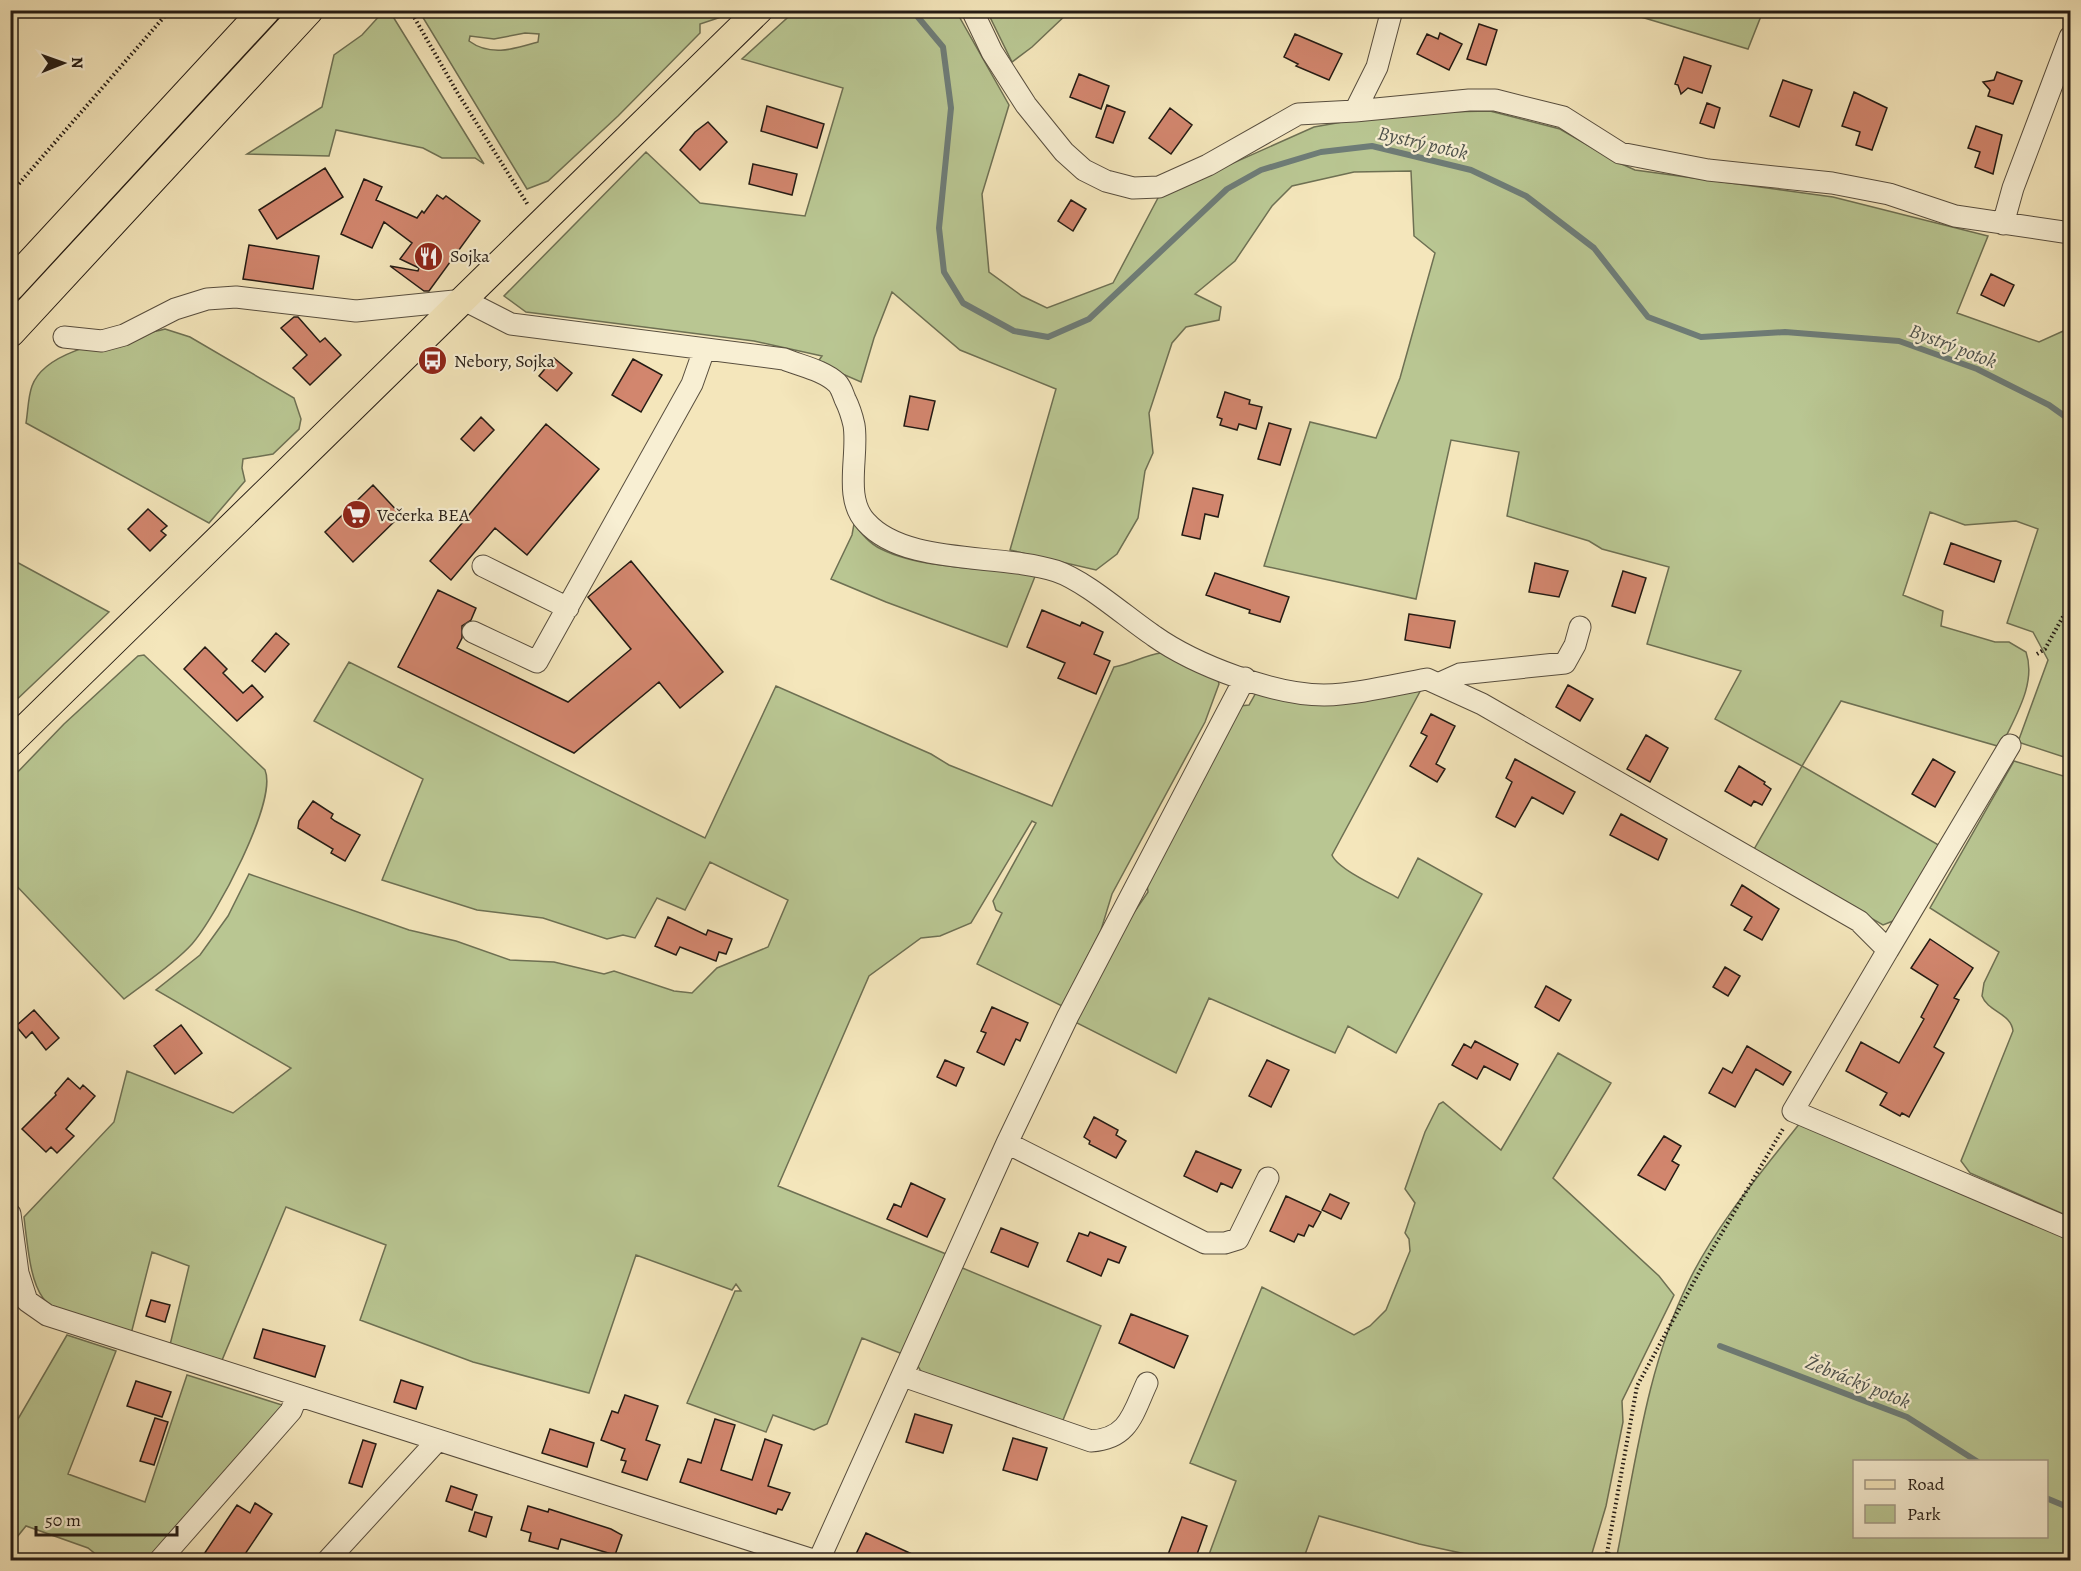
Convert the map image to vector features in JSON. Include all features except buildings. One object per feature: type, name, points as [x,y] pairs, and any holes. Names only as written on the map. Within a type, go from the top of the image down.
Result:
[{"type":"highway","points":[[10,286],[265,10]]},
{"type":"highway","points":[[10,332],[308,10]]},
{"type":"main road","points":[[10,743],[759,10]]},
{"type":"street","points":[[972,10],[992,52],[1026,105],[1064,152],[1084,170],[1106,181],[1133,188],[1159,186],[1208,165],[1298,114],[1469,100],[1495,100],[1563,117],[1620,153],[1708,170],[1832,183],[1889,195],[1955,216],[2070,233]]},
{"type":"street","points":[[1356,111],[1377,67],[1392,10]]},
{"type":"street","points":[[2003,224],[2013,188],[2070,37]]},
{"type":"street","points":[[64,337],[102,341],[124,335],[175,309],[207,299],[237,297],[356,311],[464,300],[511,324],[783,359],[818,371],[839,384],[854,425],[855,498],[864,521],[883,537],[899,546],[922,551],[1025,563],[1060,572],[1156,638],[1196,660],[1285,690],[1323,695],[1427,679],[1440,683],[1482,704],[1850,915],[1888,950]]},
{"type":"street","points":[[473,632],[537,662],[692,384],[704,350]]},
{"type":"street","points":[[483,566],[568,608]]},
{"type":"street","points":[[1440,683],[1460,674],[1565,663],[1575,645],[1580,627]]},
{"type":"street","points":[[819,1560],[1007,1143],[1068,1016],[1245,678]]},
{"type":"street","points":[[2010,745],[1793,1111],[2070,1229]]},
{"type":"street","points":[[1007,1143],[1205,1243],[1225,1243],[1238,1239],[1268,1178]]},
{"type":"street","points":[[10,1214],[18,1273],[27,1301],[47,1315],[813,1560]]},
{"type":"street","points":[[903,1376],[1091,1441],[1110,1440],[1126,1426],[1147,1383]]},
{"type":"street","points":[[160,1560],[291,1411],[297,1396]]},
{"type":"street","points":[[328,1560],[437,1441]]},
{"type":"path","points":[[10,194],[170,10]]},
{"type":"path","points":[[410,10],[457,93],[539,223]]},
{"type":"path","points":[[2037,654],[2045,650],[2070,604]]},
{"type":"path","points":[[1605,1560],[1637,1386],[1702,1267],[1793,1111]]},
{"type":"path","points":[[1607,1553],[1627,1560]]},
{"type":"green space","points":[[796,10],[956,11],[1009,105],[982,194],[989,272],[1022,296],[1047,308],[1113,283],[1159,196],[1314,127],[1393,113],[1490,111],[1560,129],[1635,170],[1833,197],[1988,236],[1957,313],[2039,342],[2070,328],[2070,759],[2018,742],[2048,660],[2033,632],[2007,623],[2038,529],[2016,521],[1965,525],[1930,512],[1903,595],[1943,611],[1941,626],[1995,642],[2009,642],[2026,652],[2029,676],[2023,701],[2001,747],[1841,701],[1802,766],[1715,719],[1741,671],[1647,644],[1669,567],[1602,549],[1589,541],[1507,516],[1519,452],[1451,440],[1416,599],[1264,566],[1310,422],[1376,438],[1400,378],[1435,253],[1414,236],[1411,171],[1354,172],[1292,186],[1272,206],[1235,261],[1195,294],[1221,307],[1219,320],[1186,327],[1172,343],[1149,413],[1153,453],[1145,471],[1138,518],[1117,554],[1096,570],[1010,550],[1056,389],[960,350],[892,292],[874,338],[861,382],[817,363],[822,356],[754,341],[526,312],[504,296],[646,152],[700,203],[805,216],[843,88],[742,59]]},
{"type":"green space","points":[[1763,10],[1748,49],[1621,11]]},
{"type":"green space","points":[[419,11],[730,11],[724,16],[700,24],[700,33],[618,116],[548,181],[527,189]],"holes":[[[525,33],[539,34],[538,42],[503,50],[486,49],[469,41],[470,36],[494,39]]]},
{"type":"green space","points":[[987,11],[1070,11],[1032,47],[1012,62]]},
{"type":"green space","points":[[382,13],[392,15],[484,164],[475,158],[442,158],[423,148],[336,130],[329,156],[247,154],[322,107],[334,55],[362,35]]},
{"type":"green space","points":[[165,329],[190,337],[294,398],[301,419],[299,429],[273,454],[243,459],[242,468],[245,481],[209,523],[26,423],[32,386],[41,372],[54,361],[90,346]]},
{"type":"green space","points":[[854,524],[873,544],[897,556],[935,564],[1036,574],[1007,647],[831,579],[852,535]]},
{"type":"green space","points":[[11,559],[109,612],[11,705]]},
{"type":"green space","points":[[1161,653],[1217,676],[1219,684],[1205,722],[1112,894],[1101,930],[1062,1006],[977,964],[1002,913],[996,910],[993,901],[1036,823],[1032,821],[971,923],[940,936],[921,938],[869,976],[778,1186],[951,1256],[905,1355],[862,1338],[827,1424],[814,1430],[773,1415],[766,1432],[687,1403],[735,1291],[741,1291],[736,1284],[732,1290],[636,1255],[589,1393],[473,1362],[360,1320],[386,1245],[286,1207],[220,1365],[169,1349],[189,1266],[152,1252],[130,1338],[59,1312],[47,1303],[38,1290],[32,1273],[24,1217],[114,1122],[127,1071],[233,1113],[291,1068],[156,990],[200,955],[228,916],[249,874],[409,930],[456,941],[510,960],[554,962],[604,974],[614,971],[674,991],[692,993],[717,968],[768,947],[788,900],[710,862],[685,910],[657,898],[635,938],[623,935],[607,939],[543,918],[477,910],[382,880],[423,779],[314,721],[349,662],[705,838],[776,686],[931,754],[949,765],[1052,806],[1114,667]]},
{"type":"green space","points":[[144,655],[265,770],[267,785],[254,832],[242,859],[229,886],[202,930],[192,944],[176,959],[124,999],[11,880],[11,779],[64,724],[138,656]]},
{"type":"green space","points":[[1423,686],[1332,855],[1351,873],[1398,898],[1418,858],[1482,894],[1396,1053],[1348,1026],[1335,1053],[1209,998],[1176,1073],[1075,1022],[1122,930],[1148,892],[1147,884],[1239,706],[1249,705],[1257,691]]},
{"type":"green space","points":[[2014,761],[2070,778],[2070,1217],[1970,1173],[1961,1161],[2013,1031],[2008,1020],[1989,1006],[1982,996],[1984,983],[1999,952],[1930,908]]},
{"type":"green space","points":[[1802,766],[1942,847],[1893,921],[1883,925],[1753,851]]},
{"type":"green space","points":[[1558,1053],[1611,1083],[1553,1178],[1659,1276],[1674,1295],[1622,1401],[1623,1422],[1606,1506],[1590,1560],[1494,1560],[1419,1544],[1319,1516],[1303,1560],[1207,1560],[1236,1481],[1190,1463],[1262,1287],[1354,1335],[1370,1326],[1386,1310],[1410,1251],[1409,1239],[1405,1233],[1415,1203],[1405,1189],[1425,1132],[1439,1104],[1443,1102],[1501,1150]]},
{"type":"green space","points":[[1800,1123],[2070,1237],[2070,1560],[1616,1560],[1643,1419],[1662,1350],[1688,1283],[1739,1200]]},
{"type":"green space","points":[[960,1267],[1101,1326],[1061,1425],[922,1373],[917,1365]]},
{"type":"green space","points":[[67,1335],[116,1351],[68,1474],[145,1502],[187,1375],[282,1405],[279,1418],[152,1560],[103,1560],[88,1548],[26,1526],[17,1537],[11,1535],[11,1431]]},
{"type":"waterway","name":"Bystrý potok","points":[[912,10],[943,47],[951,108],[939,228],[944,272],[963,303],[1014,331],[1048,337],[1089,319],[1227,189],[1261,170],[1321,152],[1372,146],[1471,170],[1526,196],[1594,248],[1648,317],[1701,337],[1785,332],[1899,341],[1977,369],[2049,405],[2070,420]]},
{"type":"waterway","name":"Žebrácký potok","points":[[1720,1346],[1907,1417],[1975,1460]]},
{"type":"waterway","name":"Žebrácký potok","points":[[2048,1499],[2070,1508]]},
{"type":"place","name":"Sojka","points":[[429,256]]},
{"type":"place","name":"Nebory, Sojka","points":[[433,361]]},
{"type":"place","name":"Večerka BEA","points":[[356,515]]}]
